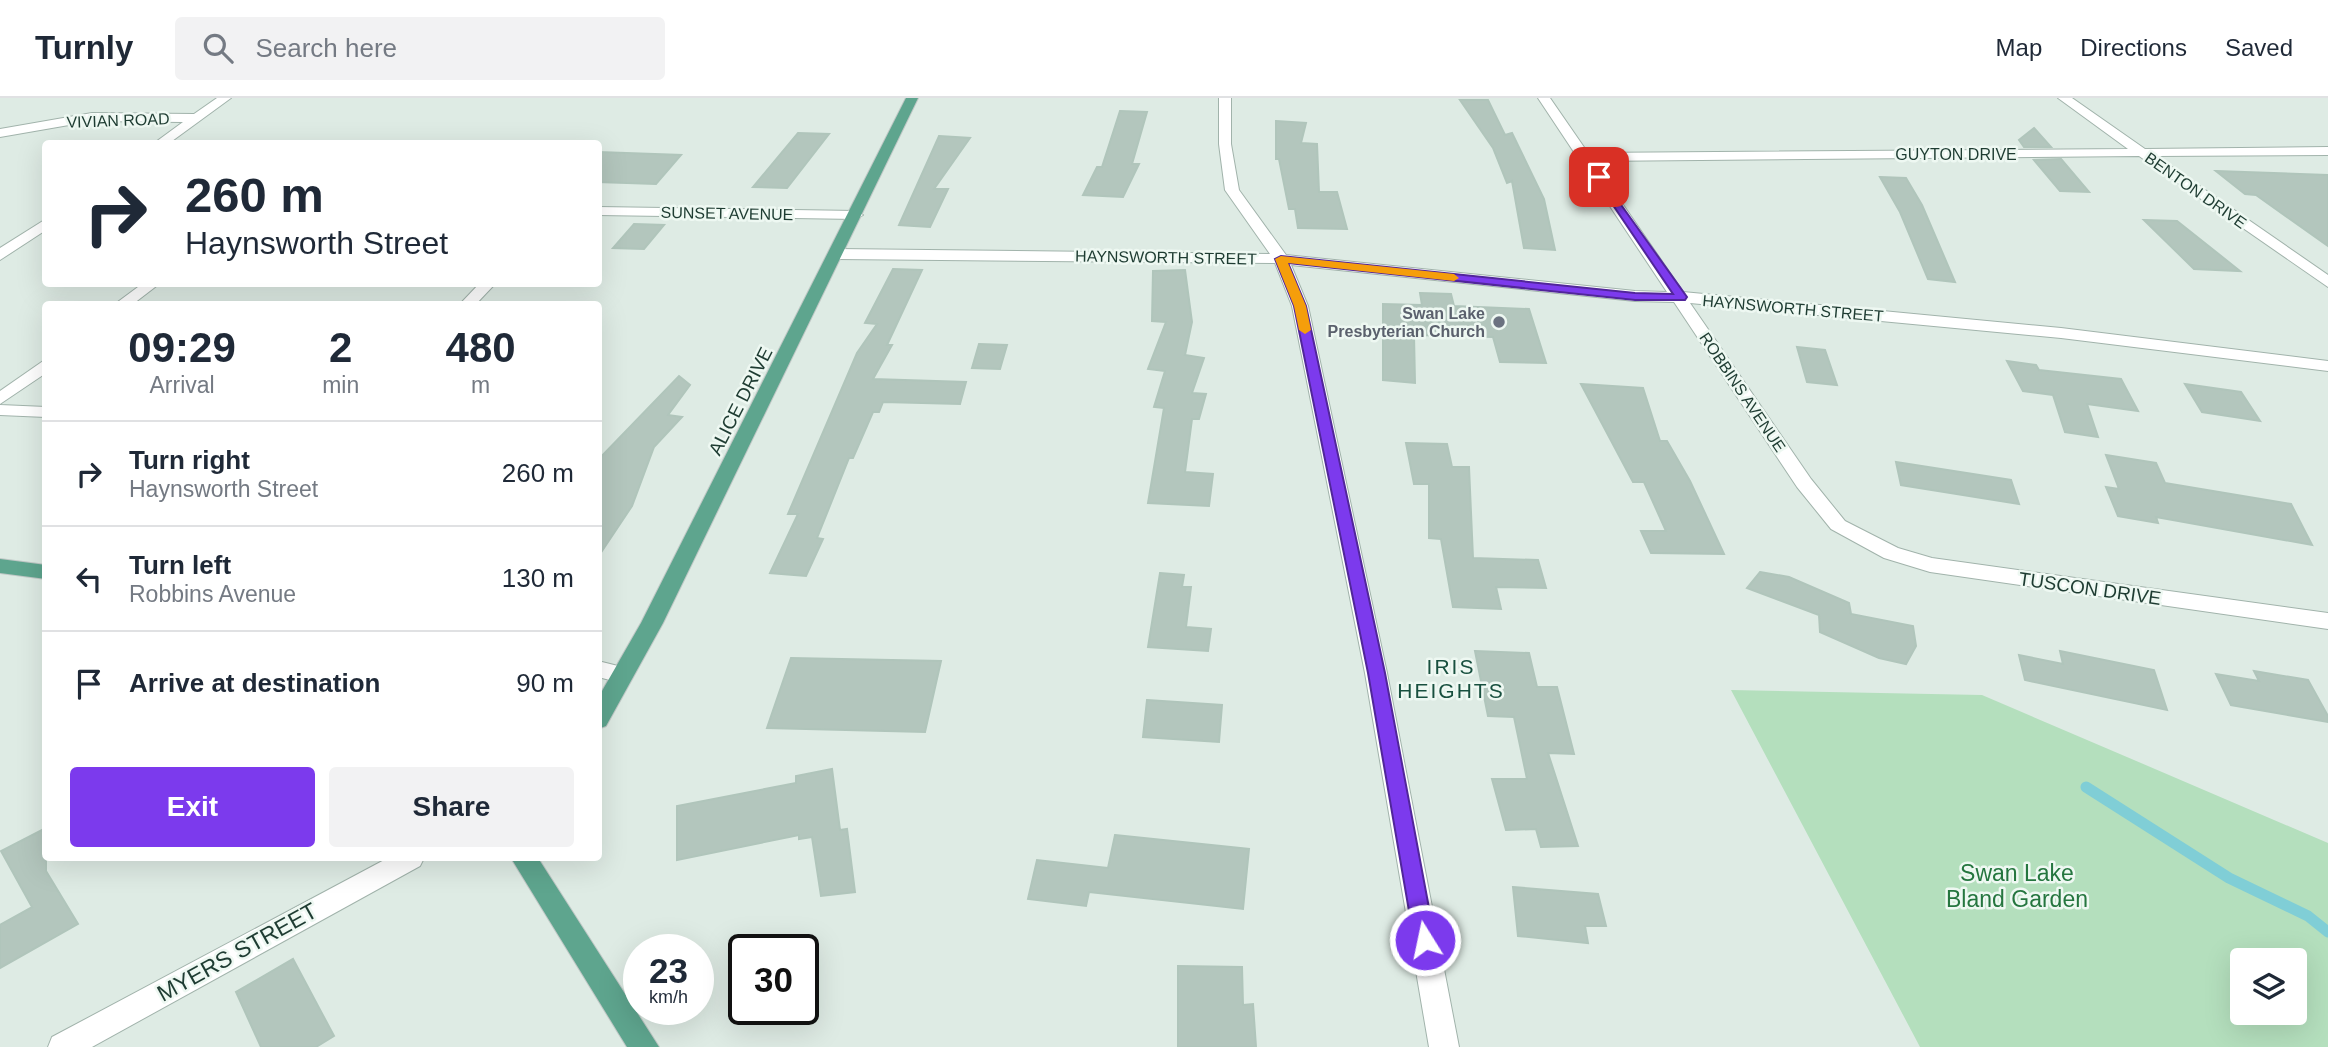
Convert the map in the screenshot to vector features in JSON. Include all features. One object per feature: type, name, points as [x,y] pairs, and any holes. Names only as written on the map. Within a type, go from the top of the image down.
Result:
[{"type":"main road","name":"ALICE DRIVE","points":[[602,712],[652,623],[912,98]]},
{"type":"main road","points":[[0,566],[42,571]]},
{"type":"main road","points":[[526,861],[644,1047]]},
{"type":"street","points":[[165,140],[225,98]]},
{"type":"street","points":[[1225,98],[1225,144],[1232,190],[1281,259],[1300,306],[1376,673],[1444,1047]]},
{"type":"street","name":"ROBBINS AVENUE","points":[[1544,98],[1681,297],[1804,483],[1838,525],[1858,537]]},
{"type":"street","name":"BENTON DRIVE","points":[[2064,98],[2328,282]]},
{"type":"street","name":"VIVIAN ROAD","points":[[0,134],[92,117],[195,118]]},
{"type":"street","name":"GUYTON DRIVE","points":[[1585,157],[2328,151]]},
{"type":"street","name":"SUNSET AVENUE","points":[[602,211],[856,215]]},
{"type":"street","points":[[0,255],[42,226]]},
{"type":"street","name":"HAYNSWORTH STREET","points":[[837,254],[1281,259],[1635,296],[1681,297],[2061,333],[2328,366]]},
{"type":"street","points":[[127,301],[147,287]]},
{"type":"street","points":[[471,301],[484,287]]},
{"type":"street","points":[[0,399],[42,367]]},
{"type":"street","points":[[0,410],[42,412]]},
{"type":"street","name":"TUSCON DRIVE","points":[[1858,537],[1891,553],[1930,565],[2328,621]]},
{"type":"street","points":[[602,670],[622,675]]},
{"type":"street","name":"MYERS STREET","points":[[63,1047],[405,861]]},
{"type":"green space","name":"Swan Lake Bland Garden","points":[[1731,690],[1982,695],[2328,843],[2328,1047],[1920,1047]]},
{"type":"building","points":[[1460,100],[1488,100],[1505,135],[1512,133],[1544,199],[1555,250],[1524,248],[1512,181],[1507,183],[1493,148]]},
{"type":"building","points":[[1120,111],[1147,112],[1132,164],[1139,164],[1123,197],[1083,195],[1097,167],[1102,167]]},
{"type":"building","points":[[1276,121],[1306,123],[1301,143],[1317,144],[1319,192],[1337,192],[1347,229],[1298,228],[1295,209],[1289,209],[1279,159],[1276,159]]},
{"type":"building","points":[[2034,128],[2051,147],[2024,147],[2019,140]]},
{"type":"building","points":[[798,133],[829,134],[787,188],[753,187]]},
{"type":"building","points":[[939,136],[970,138],[934,189],[948,189],[930,227],[899,225]]},
{"type":"building","points":[[602,152],[681,155],[656,184],[602,182]]},
{"type":"building","points":[[2061,159],[2089,192],[2060,191],[2034,160]]},
{"type":"building","points":[[2216,171],[2328,175],[2328,246],[2256,195],[2245,194]]},
{"type":"building","points":[[1880,177],[1906,178],[1922,205],[1955,282],[1928,279],[1900,212]]},
{"type":"building","points":[[2144,220],[2177,221],[2240,271],[2194,269]]},
{"type":"building","points":[[634,224],[664,225],[644,249],[613,248]]},
{"type":"building","points":[[893,269],[922,270],[887,345],[892,345],[873,379],[966,382],[960,404],[883,402],[879,412],[873,412],[853,458],[849,458],[817,538],[823,539],[806,576],[770,573],[798,514],[788,514],[857,353],[877,324],[865,323]]},
{"type":"building","points":[[1185,270],[1192,322],[1185,355],[1204,358],[1192,393],[1206,394],[1199,419],[1192,419],[1185,472],[1213,474],[1209,506],[1148,503],[1164,408],[1154,407],[1165,371],[1148,369],[1166,322],[1152,321],[1153,271]]},
{"type":"building","points":[[1420,293],[1451,294],[1454,306],[1529,309],[1546,363],[1500,362],[1493,337],[1414,335],[1415,383],[1383,380],[1383,304],[1422,305]]},
{"type":"building","points":[[979,344],[1007,345],[1000,369],[972,368]]},
{"type":"building","points":[[1797,347],[1825,350],[1837,385],[1807,382]]},
{"type":"building","points":[[2007,361],[2036,365],[2039,370],[2121,379],[2138,411],[2087,404],[2098,437],[2065,432],[2053,395],[2023,391]]},
{"type":"building","points":[[679,376],[690,385],[668,415],[682,417],[654,447],[632,506],[602,551],[602,456]]},
{"type":"building","points":[[1581,384],[1643,388],[1660,441],[1667,441],[1690,481],[1724,554],[1651,553],[1641,531],[1666,531],[1644,482],[1633,482]]},
{"type":"building","points":[[2185,384],[2241,392],[2260,421],[2202,412]]},
{"type":"building","points":[[1406,443],[1447,444],[1452,467],[1469,467],[1473,558],[1538,560],[1546,588],[1496,587],[1501,609],[1453,607],[1441,539],[1429,538],[1429,484],[1414,484]]},
{"type":"building","points":[[2106,455],[2156,463],[2165,483],[2291,504],[2312,545],[2156,517],[2158,523],[2118,516],[2106,487],[2119,489]]},
{"type":"building","points":[[1896,462],[2011,480],[2019,504],[1901,485]]},
{"type":"building","points":[[1760,572],[1789,577],[1849,603],[1851,614],[1913,626],[1916,646],[1906,664],[1879,658],[1820,632],[1819,615],[1747,588]]},
{"type":"building","points":[[1160,573],[1184,575],[1182,587],[1191,587],[1186,627],[1211,629],[1208,651],[1148,647]]},
{"type":"building","points":[[1475,651],[1529,653],[1537,687],[1557,687],[1574,754],[1548,753],[1578,846],[1541,847],[1536,829],[1506,830],[1492,779],[1527,779],[1514,717],[1488,716]]},
{"type":"building","points":[[2060,651],[2154,670],[2167,710],[2025,680],[2019,655],[2063,664]]},
{"type":"building","points":[[791,658],[941,661],[925,732],[767,728]]},
{"type":"building","points":[[2254,671],[2308,680],[2328,716],[2328,722],[2231,705],[2216,674],[2259,681]]},
{"type":"building","points":[[1147,700],[1222,705],[1219,742],[1143,737]]},
{"type":"building","points":[[832,769],[840,830],[847,829],[855,892],[821,896],[812,837],[799,839],[799,835],[677,860],[677,806],[796,783],[796,776]]},
{"type":"building","points":[[42,830],[42,861],[46,861],[46,871],[78,924],[0,968],[0,925],[32,907],[1,851]]},
{"type":"building","points":[[1115,835],[1249,849],[1243,909],[1089,892],[1086,906],[1028,899],[1037,860],[1108,868]]},
{"type":"building","points":[[1513,887],[1598,894],[1606,926],[1585,926],[1588,943],[1518,936]]},
{"type":"building","points":[[293,959],[334,1036],[316,1047],[261,1047],[236,992]]},
{"type":"building","points":[[1178,966],[1242,967],[1243,1005],[1253,1004],[1256,1047],[1178,1047]]},
{"type":"waterway","points":[[2086,787],[2229,878],[2308,916],[2328,932]]},
{"type":"slow traffic","points":[[1305,330],[1300,306],[1281,259],[1454,278]]},
{"type":"place","name":"Swan Lake Presbyterian Church","points":[[1499,322]]},
{"type":"district","name":"IRIS HEIGHTS","points":[[1451,679]]},
{"type":"route","points":[[1425,940],[1376,673],[1300,306],[1281,259],[1635,296],[1681,297],[1599,177]]}]
